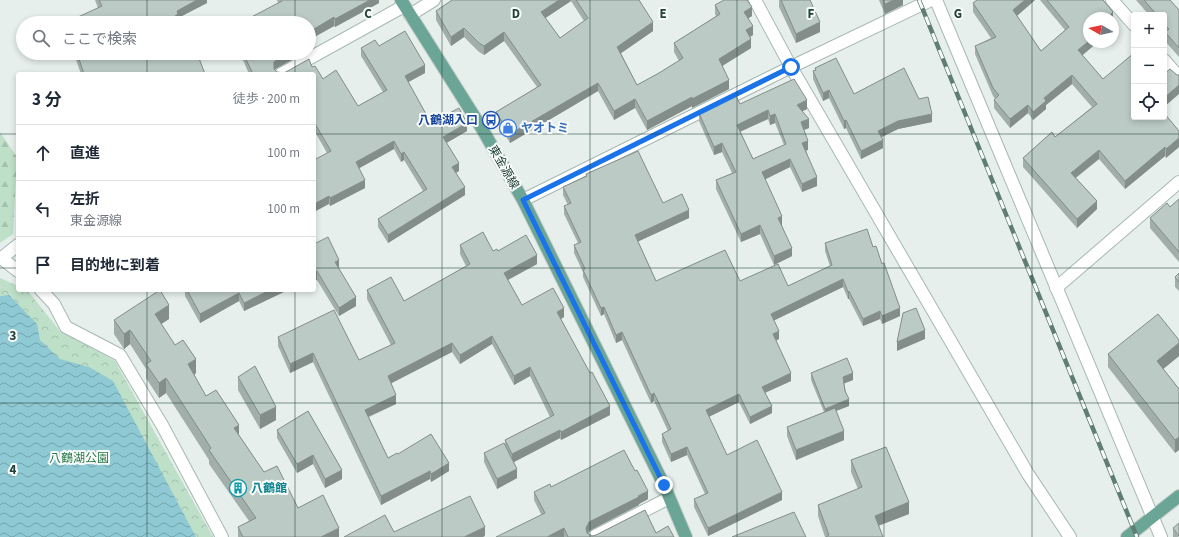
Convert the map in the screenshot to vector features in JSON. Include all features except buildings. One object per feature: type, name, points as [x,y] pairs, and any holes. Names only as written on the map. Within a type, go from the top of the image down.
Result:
[{"type":"main road","name":"東金源線","points":[[405,7],[481,127],[523,200],[669,498],[686,537]]},
{"type":"main road","points":[[1127,537],[1179,496]]},
{"type":"street","points":[[316,55],[405,7],[434,0]]},
{"type":"street","points":[[755,0],[791,67],[1028,474],[1070,537]]},
{"type":"street","points":[[523,200],[791,67],[931,0]]},
{"type":"street","points":[[936,0],[1161,537]]},
{"type":"street","points":[[1112,0],[1131,22]]},
{"type":"street","points":[[285,72],[307,60]]},
{"type":"street","points":[[1167,63],[1179,77]]},
{"type":"street","points":[[1056,288],[1179,182]]},
{"type":"street","points":[[16,247],[1,258],[16,269]]},
{"type":"street","points":[[43,292],[54,304],[66,327],[120,355],[162,425],[222,537]]},
{"type":"street","points":[[593,537],[669,498]]},
{"type":"green space","points":[[0,132],[16,156],[16,176],[13,234],[0,243]]},
{"type":"green space","name":"八鶴湖公園","points":[[0,278],[16,285],[16,292],[29,292],[60,331],[115,361],[213,537],[0,537]]},
{"type":"water","name":"八鶴湖公園","points":[[9,295],[37,324],[40,340],[60,359],[89,367],[113,381],[196,537],[0,537],[0,296]]},
{"type":"railway","points":[[919,0],[1137,537]]},
{"type":"place","name":"八鶴湖入口","points":[[491,120]]},
{"type":"place","name":"ヤオトミ","points":[[508,128]]},
{"type":"place","name":"八鶴館","points":[[238,488]]},
{"type":"route","points":[[664,485],[523,200],[791,67]]}]
